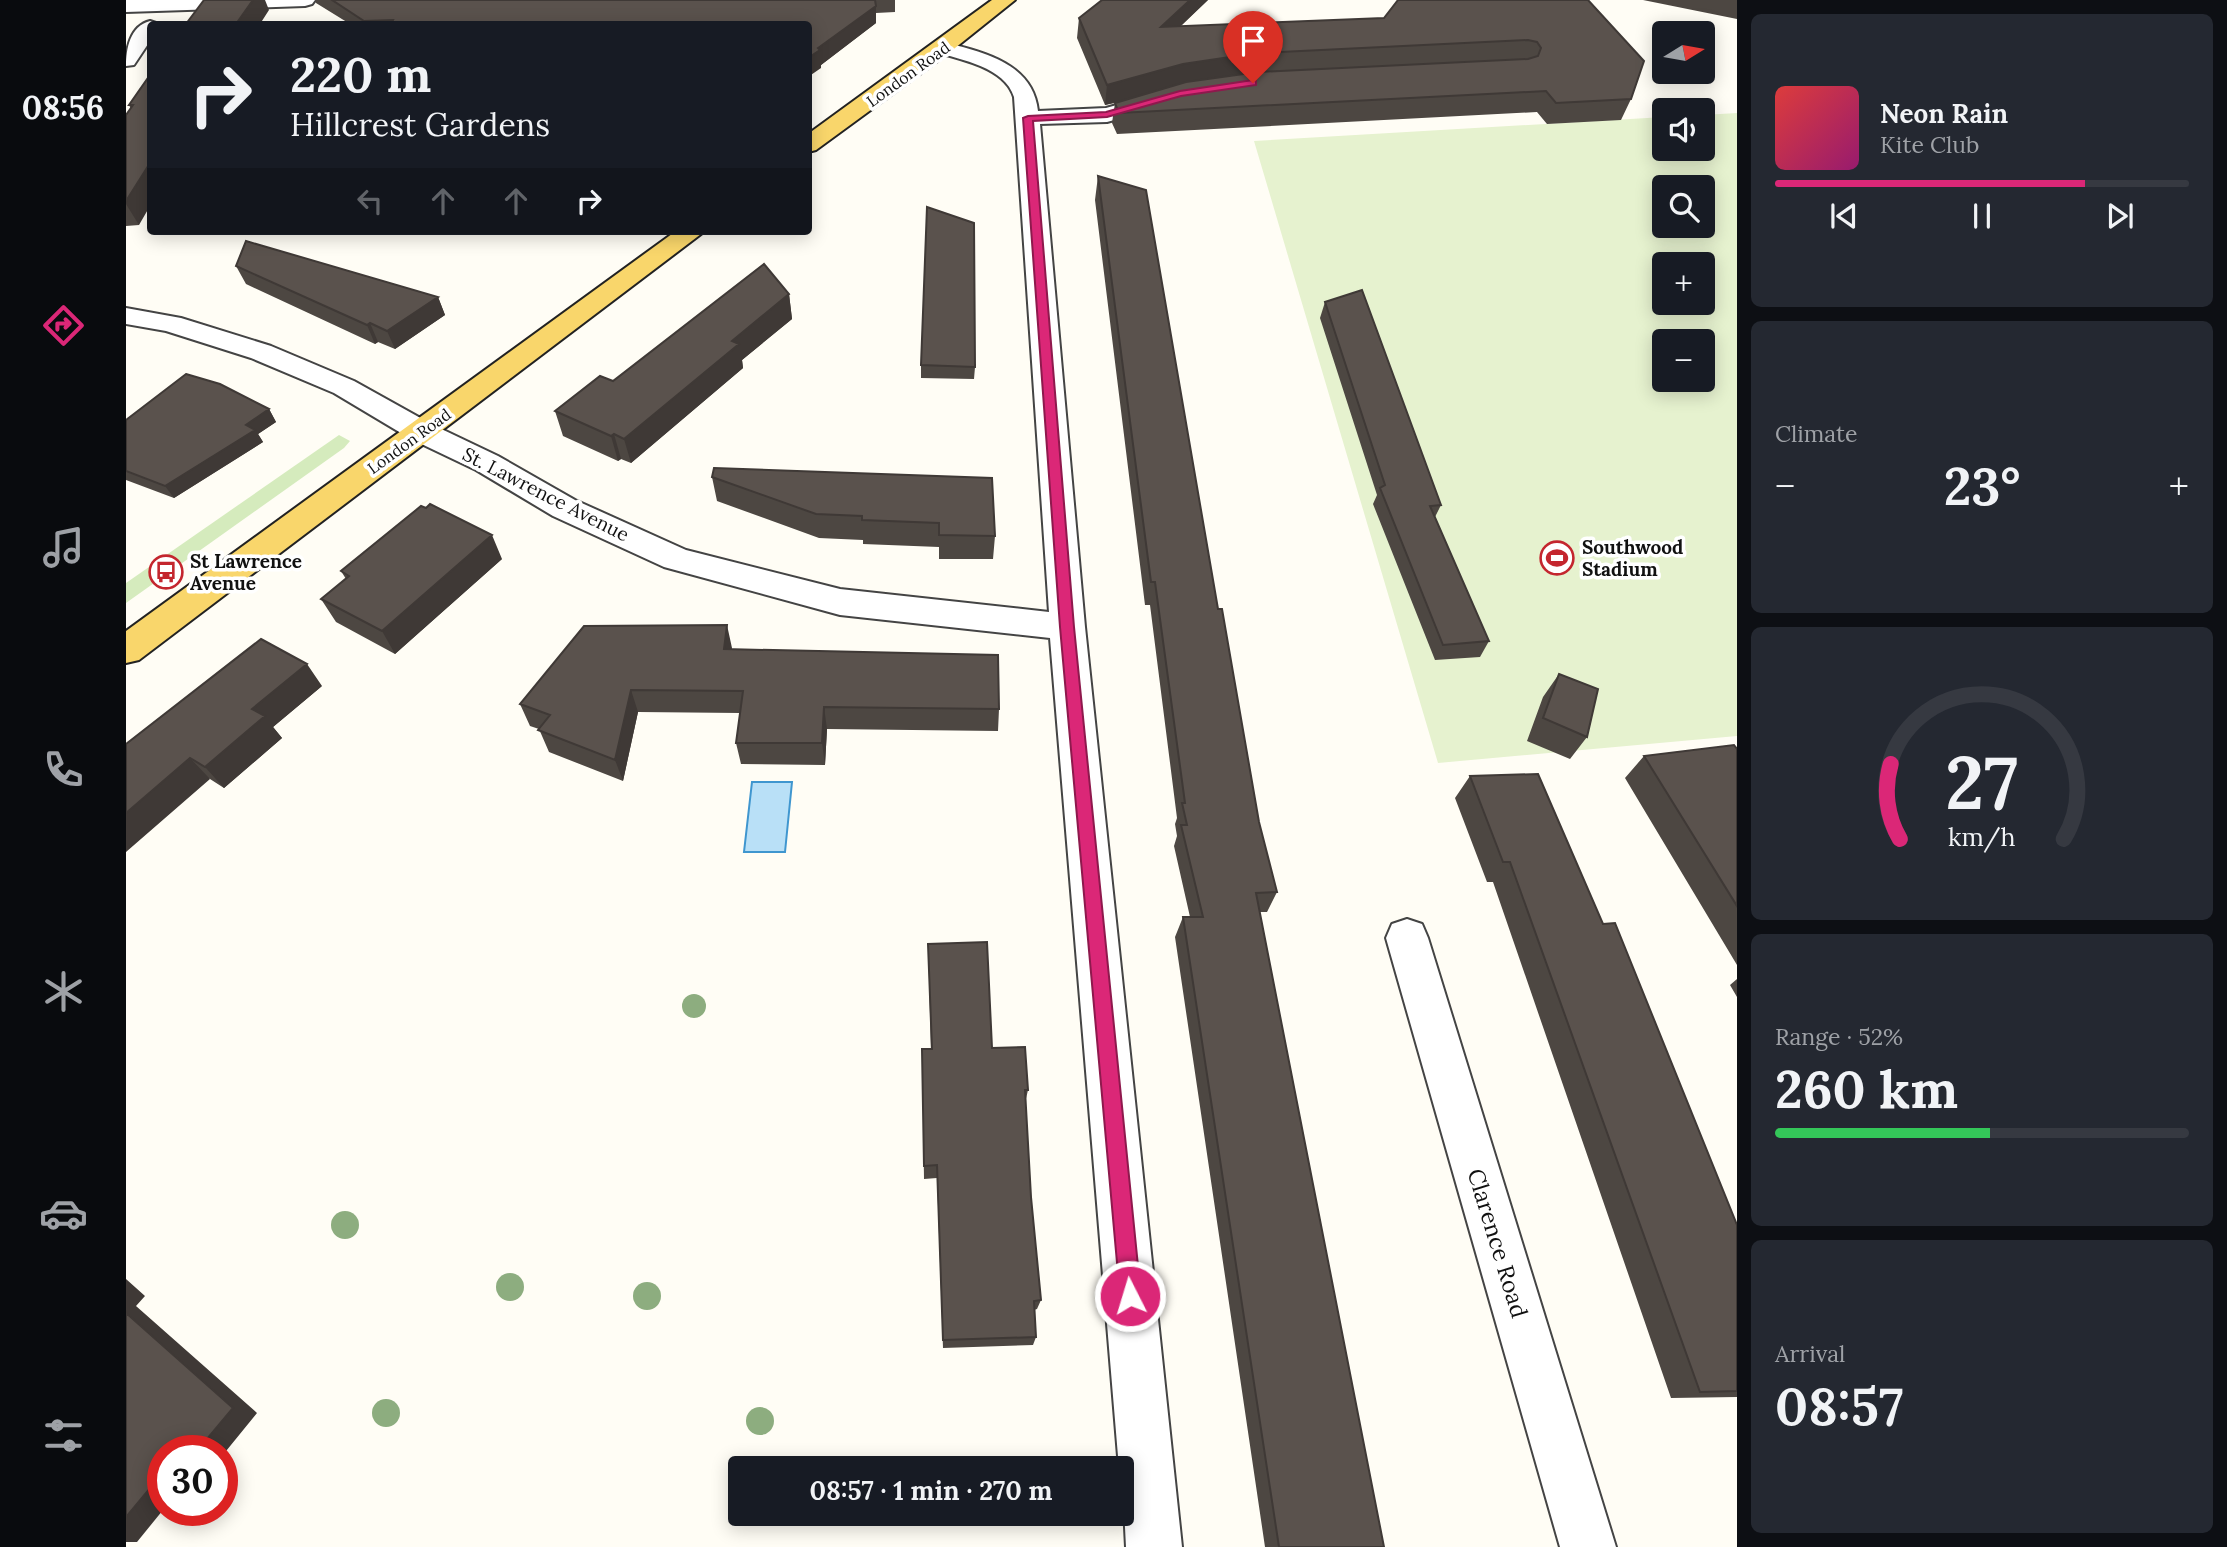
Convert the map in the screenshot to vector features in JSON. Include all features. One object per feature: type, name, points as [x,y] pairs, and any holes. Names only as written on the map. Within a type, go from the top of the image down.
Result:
[{"type":"main road","name":"London Road","points":[[812,142],[943,48],[1003,0]]},
{"type":"main road","name":"London Road","points":[[126,650],[687,235]]},
{"type":"street","points":[[126,6],[169,2],[305,0]]},
{"type":"street","points":[[155,21],[169,2]]},
{"type":"street","points":[[126,60],[147,31]]},
{"type":"street","points":[[943,48],[995,65],[1011,77],[1024,92],[1028,118],[1067,627],[1154,1547]]},
{"type":"street","points":[[1028,118],[1107,115],[1180,93]]},
{"type":"street","name":"St. Lawrence Avenue","points":[[126,316],[171,324],[261,352],[344,387],[422,432],[487,463],[564,508],[676,559],[840,602],[1067,627]]},
{"type":"street","name":"Clarence Road","points":[[1407,938],[1588,1547]]},
{"type":"green space","name":"Southwood Stadium","points":[[1737,113],[1737,736],[1438,763],[1254,141],[1652,118],[1652,161],[1715,161],[1715,114]]},
{"type":"green space","points":[[339,435],[350,441],[344,448],[126,603],[126,583]]},
{"type":"water","points":[[752,782],[792,782],[785,852],[744,852]]},
{"type":"building","points":[[204,0],[253,0],[238,21],[188,21]]},
{"type":"building","points":[[332,0],[875,0],[876,6],[818,48],[820,50],[812,55],[812,21],[364,21]]},
{"type":"building","points":[[1102,0],[1190,0],[1161,27],[1384,18],[1398,0],[1588,0],[1644,61],[1631,99],[1556,103],[1546,91],[1119,113],[1115,103],[1186,82],[1258,72],[1528,59],[1538,56],[1541,48],[1537,42],[1528,40],[1257,53],[1183,64],[1107,85],[1079,18]]},
{"type":"building","points":[[147,79],[147,168],[126,201],[126,115],[133,105],[129,105]]},
{"type":"building","points":[[1098,176],[1146,190],[1218,609],[1222,609],[1259,822],[1277,892],[1256,893],[1384,1547],[1279,1547],[1183,917],[1203,917],[1181,825],[1187,825],[1182,803],[1185,803],[1155,582],[1151,582]]},
{"type":"building","points":[[927,207],[974,223],[975,367],[921,365]]},
{"type":"building","points":[[246,241],[438,297],[387,331],[370,323],[367,325],[236,266]]},
{"type":"building","points":[[764,264],[789,294],[732,341],[739,344],[624,439],[614,434],[611,436],[555,411],[600,376],[613,381]]},
{"type":"building","points":[[1362,290],[1441,505],[1430,506],[1489,641],[1443,645],[1380,488],[1385,485],[1325,302]]},
{"type":"building","points":[[186,374],[220,384],[269,409],[246,425],[255,430],[165,486],[126,471],[126,420]]},
{"type":"building","points":[[714,468],[992,478],[995,536],[939,535],[939,523],[862,520],[862,516],[816,514],[712,477]]},
{"type":"building","points":[[430,504],[492,535],[382,631],[321,599],[349,576],[341,571],[421,506],[426,508]]},
{"type":"building","points":[[727,625],[724,649],[998,655],[999,709],[824,707],[822,743],[736,743],[743,691],[631,690],[615,760],[538,730],[550,715],[520,704],[584,626]]},
{"type":"building","points":[[261,639],[307,664],[252,709],[265,716],[205,767],[190,758],[126,813],[126,744]]},
{"type":"building","points":[[1559,674],[1598,689],[1587,737],[1543,718]]},
{"type":"building","points":[[1734,745],[1737,749],[1737,906],[1644,756]]},
{"type":"building","points":[[1538,774],[1603,924],[1615,923],[1737,1225],[1737,1391],[1700,1392],[1510,862],[1503,862],[1470,776]]},
{"type":"building","points":[[987,942],[992,1048],[1025,1047],[1031,1197],[1041,1300],[1034,1301],[1036,1337],[943,1340],[937,1165],[924,1166],[922,1049],[932,1049],[928,944]]},
{"type":"building","points":[[126,1313],[233,1408],[210,1435],[147,1435],[147,1492],[126,1517]]},
{"type":"place","name":"Southwood Stadium","points":[[1557,558]]},
{"type":"place","name":"St Lawrence Avenue","points":[[166,572]]},
{"type":"route","points":[[1130,1296],[1067,627],[1028,118],[1107,115],[1180,93],[1253,83]]}]
